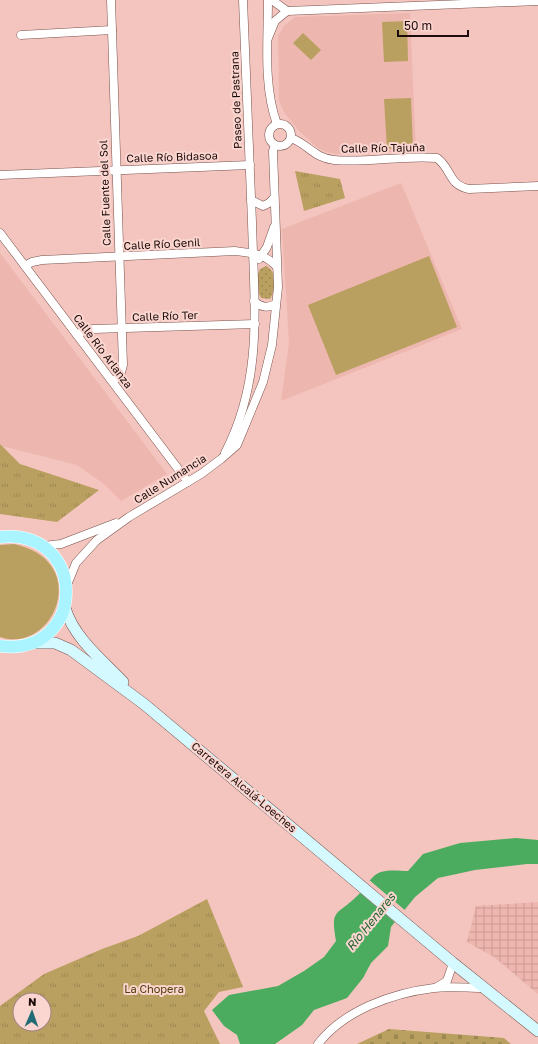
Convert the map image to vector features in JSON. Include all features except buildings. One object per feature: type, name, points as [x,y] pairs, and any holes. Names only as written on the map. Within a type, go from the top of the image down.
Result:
[{"type":"main road","points":[[0,538],[14,536],[29,539],[43,546],[55,556],[63,570],[67,585],[65,608],[58,623],[48,635],[34,643],[18,647],[0,646]]},
{"type":"main road","name":"Carretera Alcalá-Loeches","points":[[65,608],[69,620],[84,641],[144,704]]},
{"type":"main road","name":"Carretera Alcalá-Loeches","points":[[34,643],[55,643],[71,650],[144,704],[451,961]]},
{"type":"main road","points":[[451,961],[538,1031]]},
{"type":"street","name":"Calle Fuente del Sol","points":[[111,0],[118,256],[123,365],[120,376],[113,381]]},
{"type":"street","name":"Paseo de Pastrana","points":[[221,459],[241,420],[247,399],[253,361],[255,324],[250,165],[242,0]]},
{"type":"street","points":[[268,0],[269,76],[272,110],[277,124]]},
{"type":"street","points":[[272,0],[287,10],[471,1],[538,1]]},
{"type":"street","points":[[268,38],[275,21],[287,10]]},
{"type":"street","points":[[21,35],[112,30]]},
{"type":"street","points":[[277,124],[286,126],[291,134],[290,138],[284,145],[275,145],[269,138],[269,133],[273,126],[277,124]]},
{"type":"street","name":"Calle Río Tajuña","points":[[290,138],[297,140],[317,156],[334,160],[437,158],[449,172],[454,182],[464,188],[538,186]]},
{"type":"street","points":[[221,459],[237,445],[263,382],[272,345],[278,287],[273,151],[275,145]]},
{"type":"street","name":"Calle Río Bidasoa","points":[[0,175],[250,165]]},
{"type":"street","points":[[251,200],[263,206],[274,198]]},
{"type":"street","points":[[253,264],[262,256],[275,226]]},
{"type":"street","name":"Calle Río Arlanza","points":[[0,233],[188,482]]},
{"type":"street","name":"Calle Río Genil","points":[[25,266],[32,262],[42,260],[235,251],[252,253]]},
{"type":"street","points":[[252,253],[268,258],[277,267]]},
{"type":"street","points":[[254,301],[259,306],[265,308],[276,304]]},
{"type":"street","name":"Calle Río Ter","points":[[77,335],[85,330],[255,324]]},
{"type":"street","name":"Calle Numancia","points":[[67,585],[76,563],[96,540],[188,482],[221,459]]},
{"type":"street","name":"Calle Numancia","points":[[43,546],[61,544],[130,518]]},
{"type":"street","points":[[434,988],[448,981],[451,961]]},
{"type":"street","points":[[318,1044],[336,1026],[368,1007],[397,996],[434,988],[483,988]]},
{"type":"shaded area","points":[[410,13],[416,151],[338,154],[326,152],[318,148],[299,131],[284,112],[279,101],[278,36],[284,26],[295,17]]},
{"type":"shaded area","points":[[401,183],[462,329],[281,401],[289,343],[282,229]]},
{"type":"shaded area","points":[[0,253],[167,474],[121,501],[104,484],[77,465],[2,446],[0,444]]},
{"type":"shaded area","points":[[538,902],[538,994],[494,957],[467,942],[476,906]]},
{"type":"green space","points":[[407,21],[408,61],[384,62],[382,22]]},
{"type":"green space","points":[[303,33],[321,50],[311,60],[293,43]]},
{"type":"green space","points":[[411,98],[413,148],[387,149],[384,99]]},
{"type":"green space","points":[[295,171],[340,179],[345,198],[304,211]]},
{"type":"green space","points":[[429,256],[457,327],[336,375],[308,305]]},
{"type":"green space","points":[[266,266],[273,272],[275,281],[274,290],[270,299],[261,298],[257,287],[260,269]]},
{"type":"green space","points":[[0,444],[20,464],[99,490],[57,522],[0,514]]},
{"type":"green space","points":[[14,544],[38,554],[53,568],[59,586],[57,604],[49,620],[36,632],[19,639],[0,637],[0,545]]},
{"type":"green space","name":"La Chopera","points":[[207,899],[243,987],[219,992],[204,1011],[220,1044],[0,1044],[0,1006],[12,997],[12,1032],[52,1032],[52,992],[19,992],[44,974],[102,949],[138,936]]},
{"type":"green space","points":[[389,1029],[504,1038],[511,1044],[357,1044]]},
{"type":"water","name":"Río Henares","points":[[516,838],[538,840],[538,864],[475,870],[438,878],[415,897],[391,927],[388,946],[371,963],[363,978],[347,998],[314,1010],[302,1025],[275,1044],[240,1044],[237,1035],[224,1026],[212,1010],[229,995],[278,986],[324,957],[336,941],[334,923],[337,914],[359,894],[376,874],[385,871],[408,871],[423,854],[460,843]]},
{"type":"pier","points":[[368,879],[406,911],[397,924],[359,892]]}]
